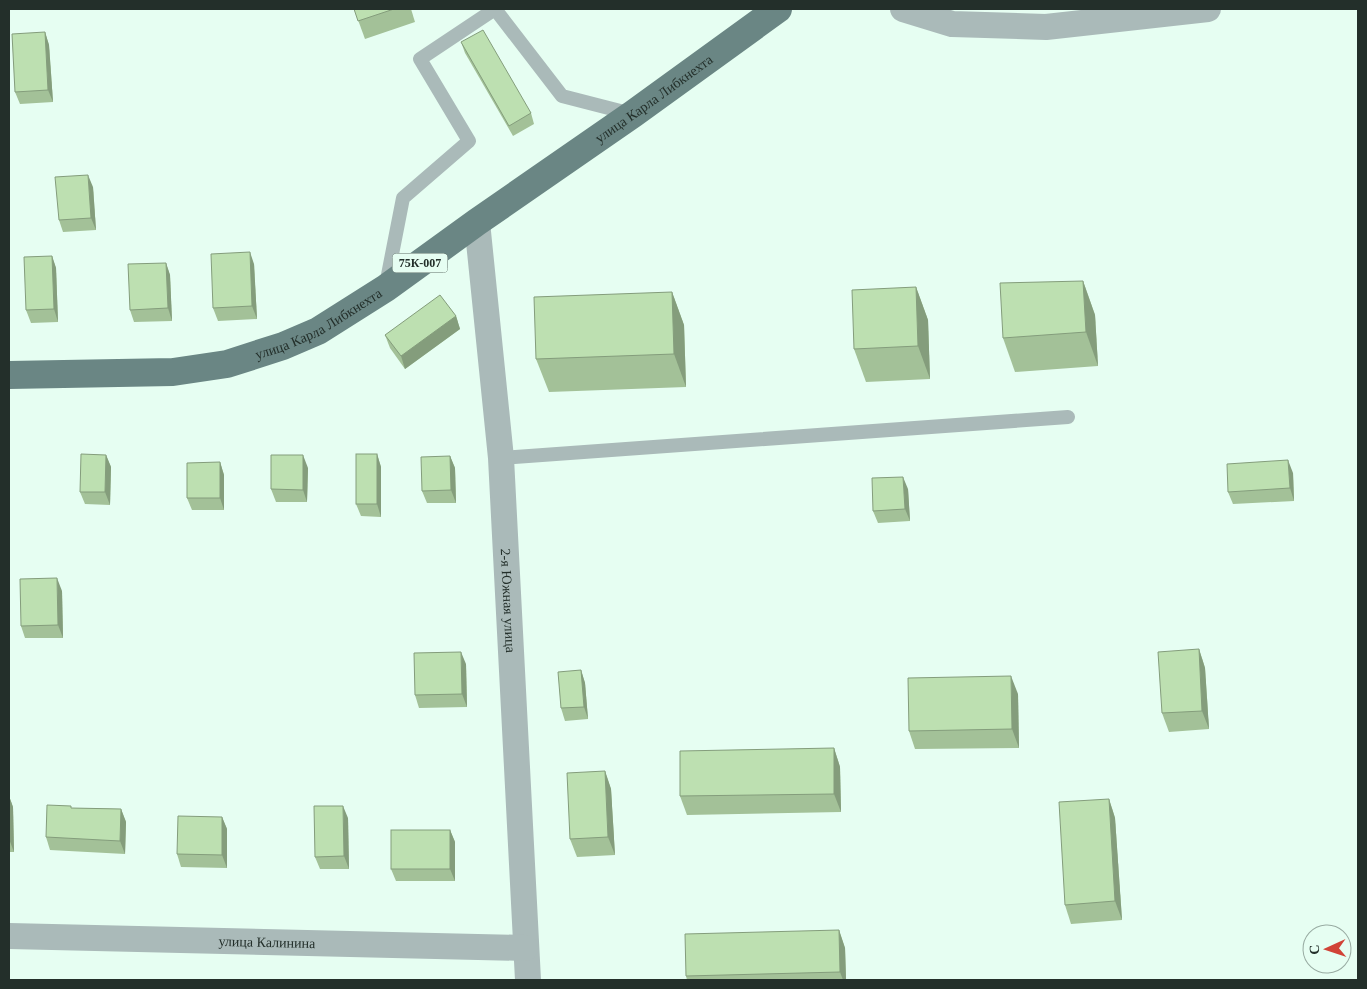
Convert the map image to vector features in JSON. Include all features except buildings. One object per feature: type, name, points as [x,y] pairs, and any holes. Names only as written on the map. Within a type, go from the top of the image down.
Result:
[{"type":"main road","name":"улица Карла Либкнехта","points":[[9,375],[173,372],[227,364],[283,346],[318,331],[386,288],[778,9]]},
{"type":"street","points":[[903,9],[952,24],[1046,27],[1168,11],[1208,9]]},
{"type":"street","name":"2-я Южная улица","points":[[477,222],[500,458],[528,980]]},
{"type":"street","name":"улица Калинина","points":[[9,936],[525,948]]},
{"type":"lane","points":[[386,288],[403,198],[469,141],[420,59],[496,9],[562,96],[633,114]]},
{"type":"lane","points":[[500,458],[1068,417]]}]
